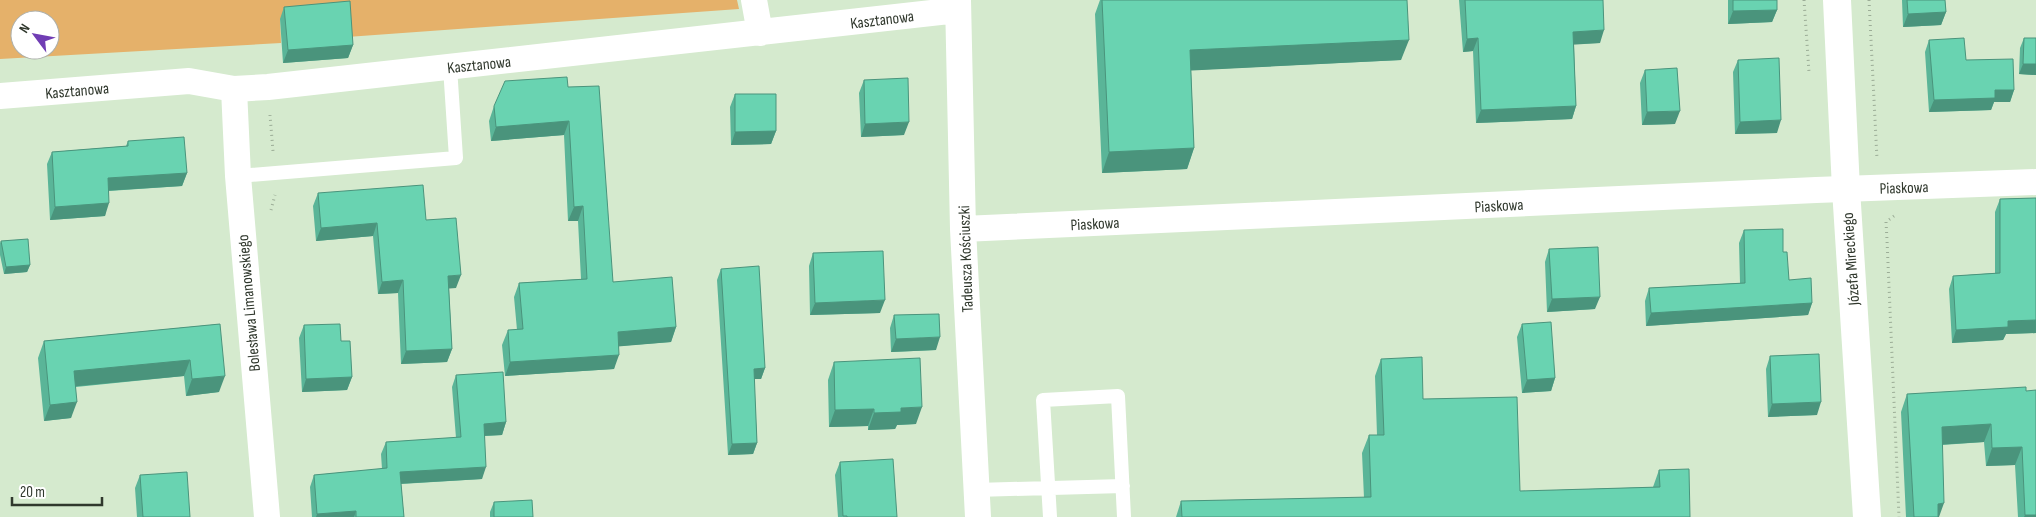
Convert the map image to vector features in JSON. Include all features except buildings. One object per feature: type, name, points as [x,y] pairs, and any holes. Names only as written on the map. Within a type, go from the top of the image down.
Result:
[{"type":"street","points":[[754,0],[760,33]]},
{"type":"street","name":"Józefa Mireckiego","points":[[1837,0],[1846,189],[1867,517]]},
{"type":"street","name":"Kasztanowa","points":[[0,96],[189,80],[234,89],[450,68],[760,33],[958,5]]},
{"type":"street","name":"Tadeusza Kościuszki","points":[[958,5],[963,229],[978,517]]},
{"type":"street","name":"Bolesława Limanowskiego","points":[[234,89],[238,176],[267,517]]},
{"type":"street","name":"Piaskowa","points":[[963,229],[2036,182]]},
{"type":"lane","points":[[238,176],[456,158],[450,68]]},
{"type":"lane","points":[[1050,517],[1043,400],[1118,396],[1124,517]]},
{"type":"lane","points":[[976,490],[1123,486]]},
{"type":"path","points":[[1869,0],[1876,160],[1883,163]]},
{"type":"path","points":[[1899,212],[1886,222],[1899,517]]},
{"type":"shaded area","points":[[0,0],[737,0],[739,9],[347,37],[280,19],[281,43],[60,56],[60,10],[10,10],[10,58],[0,59]]}]
